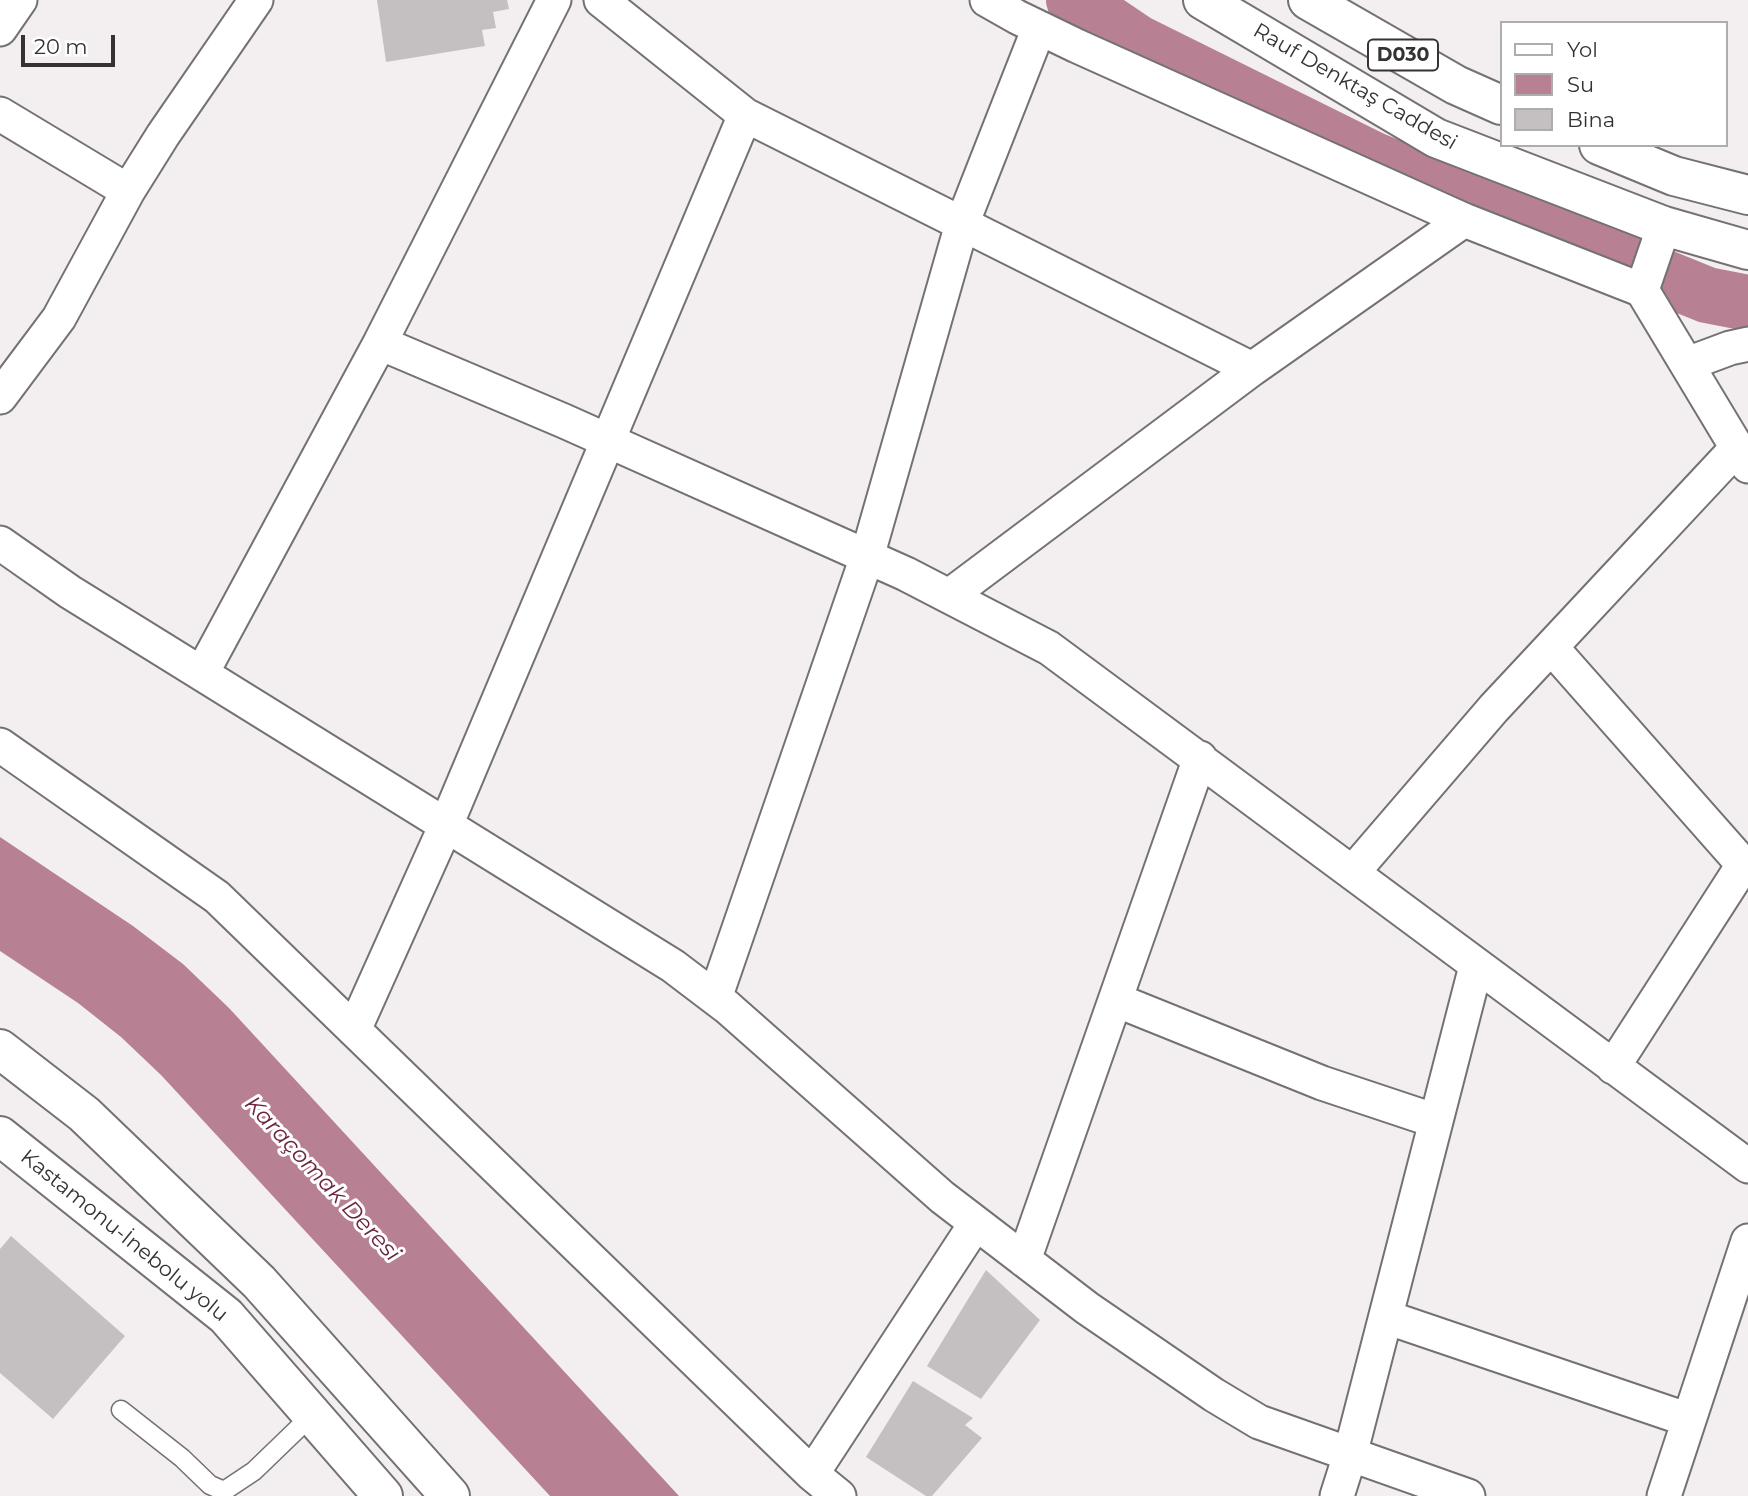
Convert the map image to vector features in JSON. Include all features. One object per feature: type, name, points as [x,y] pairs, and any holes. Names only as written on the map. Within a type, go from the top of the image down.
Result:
[{"type":"main road","name":"Rauf Denktaş Caddesi","points":[[1203,0],[1436,138],[1664,226],[1748,250]]},
{"type":"main road","name":"D030","points":[[1308,0],[1456,85],[1500,105]]},
{"type":"main road","points":[[1604,147],[1674,176],[1748,195]]},
{"type":"main road","points":[[0,1049],[84,1114],[259,1282],[450,1496]]},
{"type":"main road","name":"Kastamonu-İnebolu yolu","points":[[0,1136],[226,1316],[383,1496]]},
{"type":"street","points":[[0,29],[20,0]]},
{"type":"street","points":[[0,397],[59,318],[128,191],[163,135],[256,0]]},
{"type":"street","points":[[202,673],[380,343],[554,0]]},
{"type":"street","points":[[601,0],[745,115],[1252,369]]},
{"type":"street","points":[[987,0],[1039,28],[1244,123],[1464,220],[1642,290],[1743,457],[1494,708],[1353,872]]},
{"type":"street","points":[[715,998],[867,557],[962,224],[1039,28]]},
{"type":"street","points":[[0,114],[128,191]]},
{"type":"street","points":[[354,1030],[446,825],[745,115]]},
{"type":"street","points":[[949,596],[1252,369],[1464,220]]},
{"type":"street","points":[[1642,290],[1664,226]]},
{"type":"street","points":[[380,343],[867,557],[1049,648],[1748,1166]]},
{"type":"street","points":[[1687,364],[1748,344]]},
{"type":"street","points":[[0,543],[70,592],[673,967],[715,998],[942,1198],[1087,1308],[1214,1395],[1259,1422],[1468,1496]]},
{"type":"street","points":[[1551,648],[1746,865],[1613,1067]]},
{"type":"street","points":[[0,745],[217,897],[812,1474],[839,1496]]},
{"type":"street","points":[[1024,1260],[1200,758]]},
{"type":"street","points":[[1336,1496],[1350,1455],[1476,966]]},
{"type":"street","points":[[1116,1000],[1322,1083],[1436,1121]]},
{"type":"street","points":[[812,1474],[976,1223]]},
{"type":"street","points":[[1664,1496],[1748,1241]]},
{"type":"street","points":[[1386,1317],[1689,1420]]},
{"type":"lane","points":[[121,1410],[182,1458],[210,1485],[223,1491],[254,1471],[312,1415]]},
{"type":"water","name":"Karaçomak Deresi","points":[[0,837],[133,926],[183,964],[229,1008],[679,1496],[550,1496],[161,1075],[121,1037],[78,1003],[0,951]]},
{"type":"building","points":[[377,0],[507,0],[509,9],[493,12],[496,28],[482,30],[485,46],[386,62]]},
{"type":"building","points":[[11,1236],[125,1336],[53,1419],[0,1373],[0,1249]]},
{"type":"building","points":[[986,1270],[1040,1320],[981,1399],[927,1366]]},
{"type":"building","points":[[913,1381],[973,1418],[965,1425],[982,1438],[932,1496],[926,1496],[866,1457]]},
{"type":"waterway","points":[[1074,0],[1136,42],[1374,160],[1707,295],[1748,303]]}]
